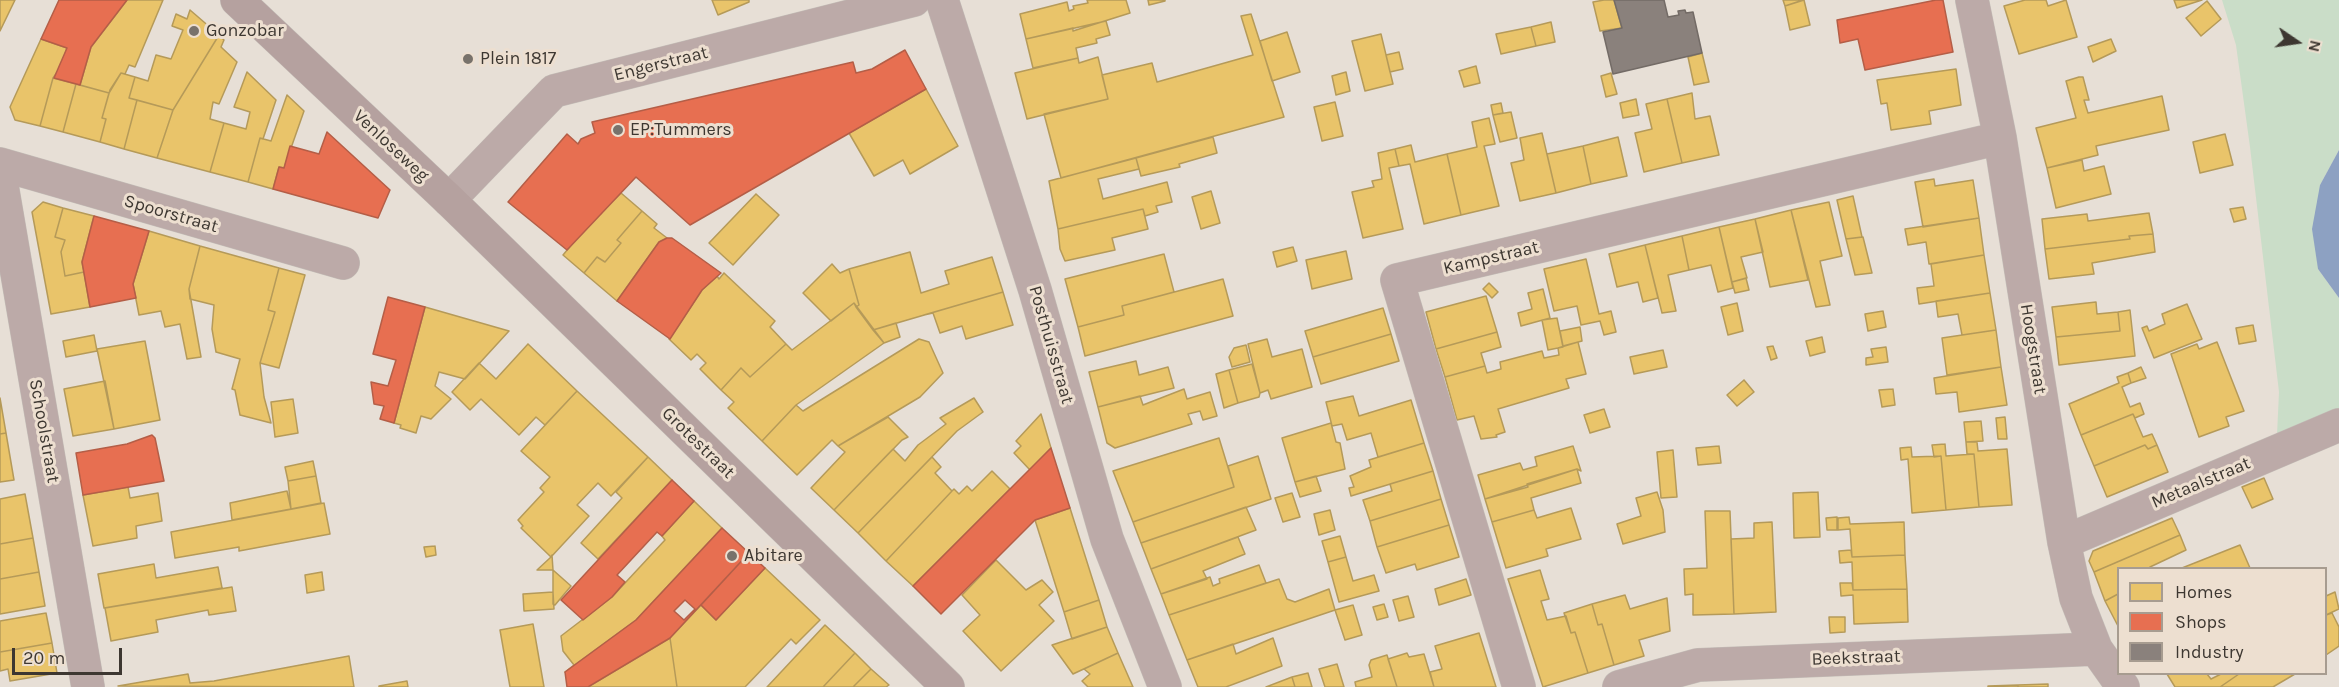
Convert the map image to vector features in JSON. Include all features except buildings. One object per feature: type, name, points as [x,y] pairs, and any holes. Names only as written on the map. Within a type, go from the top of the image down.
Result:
[{"type":"main road","name":"Venloseweg","points":[[237,0],[449,200]]},
{"type":"main road","name":"Grotestraat","points":[[449,200],[948,687]]},
{"type":"street","name":"Engerstraat","points":[[449,200],[554,91],[914,0]]},
{"type":"street","name":"Posthuisstraat","points":[[942,0],[1035,290],[1107,539],[1165,687]]},
{"type":"street","name":"Hoogstraat","points":[[1971,0],[2000,138],[2064,542],[2076,598],[2097,649],[2122,687]]},
{"type":"street","name":"Kampstraat","points":[[1519,687],[1396,280],[2000,138]]},
{"type":"street","name":"Spoorstraat","points":[[0,164],[343,264]]},
{"type":"street","name":"Schoolstraat","points":[[0,174],[88,687]]},
{"type":"street","name":"Metaalstraat","points":[[2064,542],[2339,425]]},
{"type":"street","name":"Beekstraat","points":[[1619,687],[1698,665],[2097,649]]},
{"type":"green space","points":[[2222,0],[2339,0],[2339,150],[2320,185],[2318,269],[2339,298],[2339,409],[2277,435],[2279,392],[2250,147],[2236,45]]},
{"type":"water","points":[[2339,150],[2339,298],[2318,269],[2312,229],[2320,185]]},
{"type":"place","name":"Gonzobar","points":[[194,31]]},
{"type":"place","name":"Plein 1817","points":[[468,59]]},
{"type":"place","name":"EP:Tummers","points":[[618,130]]},
{"type":"place","name":"Abitare","points":[[732,556]]}]
